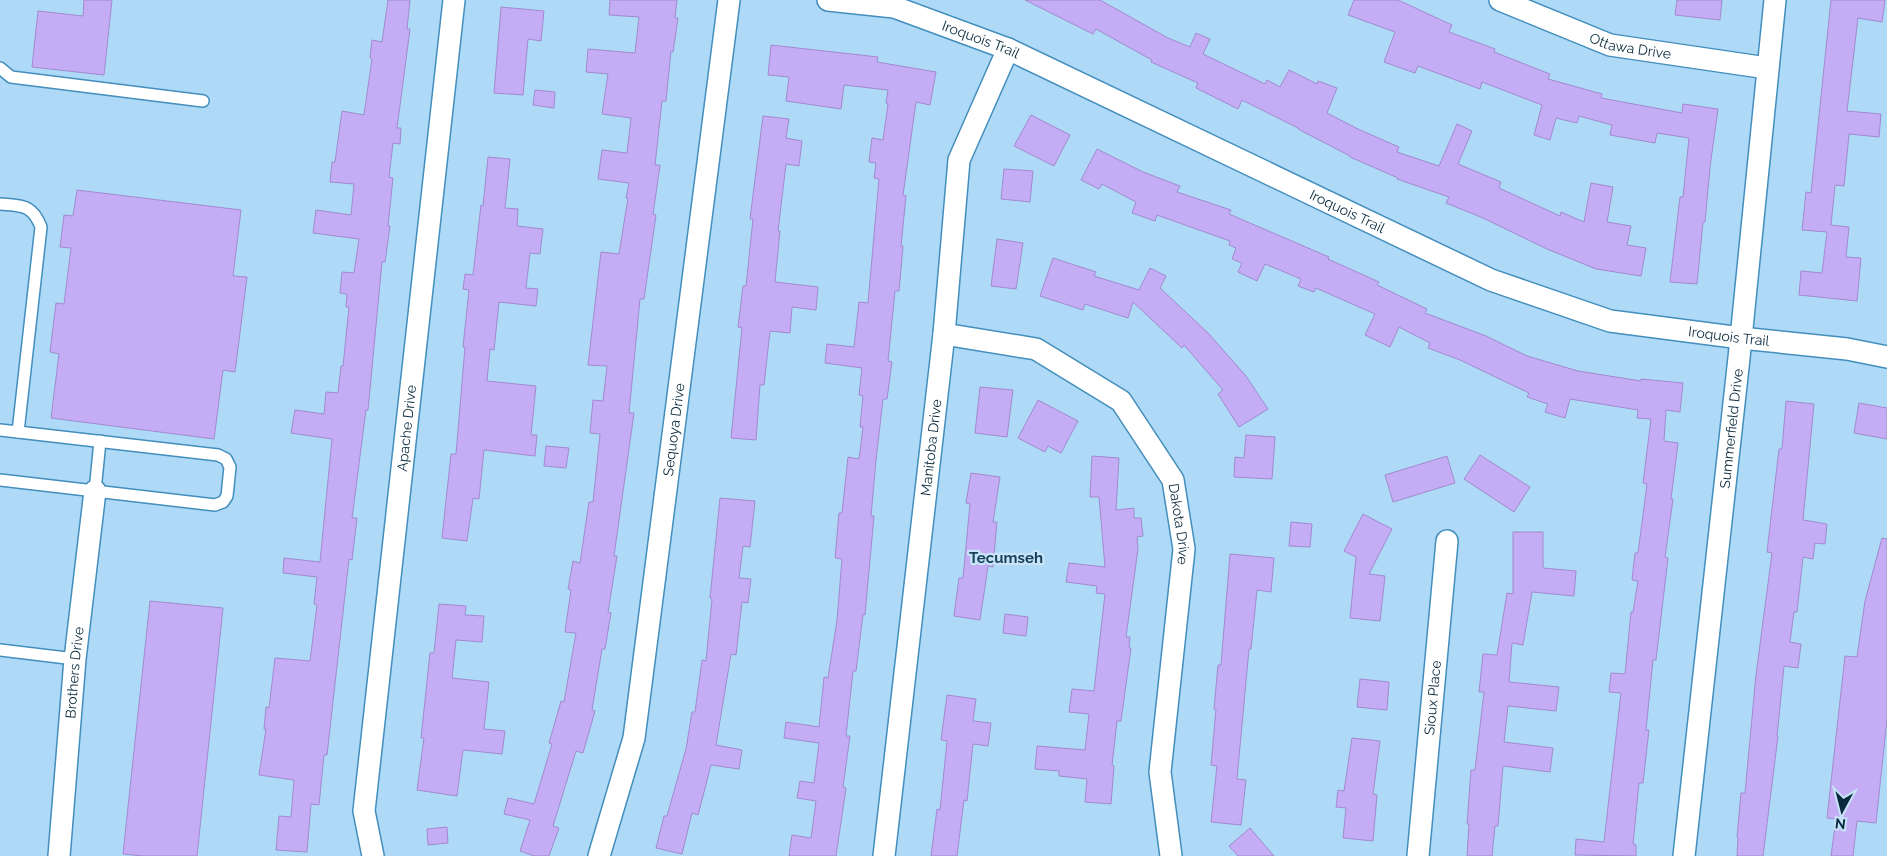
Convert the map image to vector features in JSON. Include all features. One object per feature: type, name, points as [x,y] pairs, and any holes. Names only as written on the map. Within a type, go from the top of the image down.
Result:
[{"type":"street","name":"Apache Drive","points":[[374,856],[364,811],[454,0]]},
{"type":"street","name":"Sequoya Drive","points":[[599,856],[634,738],[729,0]]},
{"type":"street","name":"Iroquois Trail","points":[[828,0],[894,7],[1008,49],[1492,280],[1610,321],[1741,338],[1847,349],[1887,357]]},
{"type":"street","name":"Ottawa Drive","points":[[1500,0],[1610,45],[1767,68]]},
{"type":"street","name":"Summerfield Drive","points":[[1684,856],[1741,338],[1774,0]]},
{"type":"street","name":"Manitoba Drive","points":[[884,856],[944,334],[958,160],[1008,49]]},
{"type":"street","name":"Dakota Drive","points":[[944,334],[1036,349],[1121,401],[1173,480],[1184,549],[1160,772],[1170,856]]},
{"type":"street","name":"Brothers Drive","points":[[59,856],[75,659],[95,491]]},
{"type":"street","name":"Sioux Place","points":[[1418,856],[1447,541]]},
{"type":"lane","points":[[0,68],[11,77],[203,101]]},
{"type":"lane","points":[[0,204],[26,207],[37,215],[41,227],[18,432]]},
{"type":"lane","points":[[0,430],[218,455],[226,459],[230,467],[226,496],[223,502],[215,505],[0,480]]},
{"type":"lane","points":[[95,491],[100,441]]},
{"type":"lane","points":[[0,650],[75,659]]},
{"type":"building","points":[[84,0],[112,0],[104,75],[32,67],[38,11],[83,16]]},
{"type":"building","points":[[388,0],[410,0],[407,29],[410,29],[397,128],[401,128],[400,144],[393,143],[389,177],[393,178],[388,226],[390,226],[385,262],[382,262],[368,410],[366,410],[352,518],[357,518],[352,560],[349,559],[327,755],[324,755],[319,805],[311,804],[307,852],[276,850],[279,816],[291,817],[294,780],[259,775],[266,729],[264,729],[266,707],[269,708],[275,658],[310,661],[317,605],[314,604],[317,577],[283,573],[284,558],[320,562],[332,439],[291,433],[295,410],[324,414],[326,392],[338,393],[341,366],[343,366],[349,307],[346,307],[347,294],[340,293],[342,272],[354,273],[359,239],[313,233],[316,210],[351,215],[354,184],[330,182],[332,162],[335,162],[342,111],[364,115],[372,59],[370,58],[372,40],[382,42]]},
{"type":"building","points":[[610,0],[677,0],[675,18],[678,18],[673,52],[671,51],[666,101],[662,101],[655,165],[660,165],[653,214],[656,215],[644,299],[640,299],[629,413],[634,413],[614,556],[617,556],[608,612],[611,613],[605,649],[602,649],[592,710],[595,711],[583,753],[576,751],[553,826],[559,828],[549,856],[534,856],[520,851],[530,820],[504,814],[508,798],[534,804],[552,744],[549,743],[561,701],[564,702],[576,633],[565,632],[571,590],[568,589],[573,561],[580,563],[589,502],[593,502],[600,434],[590,433],[593,400],[603,401],[607,366],[588,365],[601,252],[619,254],[628,198],[626,198],[629,183],[598,179],[602,150],[627,153],[631,118],[602,114],[608,74],[586,72],[588,49],[635,53],[639,17],[609,15]]},
{"type":"building","points":[[1025,0],[1100,0],[1168,38],[1190,47],[1196,33],[1210,39],[1203,54],[1265,84],[1267,80],[1280,87],[1289,70],[1317,84],[1318,81],[1337,88],[1327,113],[1399,147],[1397,152],[1439,166],[1457,124],[1472,131],[1458,164],[1501,182],[1499,188],[1560,216],[1561,212],[1584,222],[1591,183],[1613,187],[1607,222],[1631,226],[1627,245],[1646,248],[1641,276],[1596,269],[1547,249],[1483,218],[1446,203],[1449,197],[1397,179],[1350,157],[1242,100],[1238,109],[1196,88],[1198,83],[1151,62],[1152,60],[1096,29],[1093,34]]},
{"type":"building","points":[[1354,0],[1398,0],[1452,25],[1449,32],[1495,49],[1494,52],[1550,74],[1548,79],[1602,94],[1601,98],[1682,113],[1683,104],[1718,109],[1697,284],[1670,282],[1680,197],[1683,197],[1689,138],[1657,133],[1655,143],[1610,135],[1612,125],[1579,116],[1577,123],[1556,118],[1550,140],[1534,135],[1542,105],[1482,82],[1480,89],[1418,66],[1415,73],[1384,62],[1395,32],[1348,15]]},
{"type":"building","points":[[1677,0],[1722,0],[1720,20],[1675,15]]},
{"type":"building","points":[[1831,0],[1885,0],[1882,22],[1858,18],[1847,111],[1881,114],[1879,137],[1849,134],[1844,186],[1835,185],[1831,225],[1849,227],[1846,257],[1861,258],[1857,301],[1799,295],[1801,271],[1822,273],[1827,232],[1802,230],[1806,192],[1811,193]]},
{"type":"building","points":[[501,7],[544,11],[541,41],[528,39],[523,95],[494,93]]},
{"type":"building","points":[[771,45],[878,57],[877,62],[936,72],[930,105],[916,102],[903,195],[906,196],[899,291],[895,291],[888,361],[892,362],[887,399],[883,399],[876,460],[871,516],[874,516],[865,615],[863,614],[856,671],[853,671],[846,736],[850,736],[843,787],[846,788],[836,856],[789,856],[792,835],[811,838],[816,801],[797,798],[800,781],[814,783],[819,743],[784,738],[786,722],[819,727],[824,677],[828,678],[837,620],[842,559],[835,558],[839,513],[842,513],[848,457],[859,459],[863,427],[860,427],[863,396],[859,395],[862,368],[825,363],[827,344],[854,347],[859,302],[868,303],[879,179],[874,178],[876,163],[869,162],[872,138],[883,140],[888,90],[844,85],[841,109],[786,101],[789,77],[768,75]]},
{"type":"building","points":[[535,90],[555,92],[554,108],[533,105]]},
{"type":"building","points":[[1031,115],[1070,135],[1054,166],[1014,146]]},
{"type":"building","points":[[763,116],[789,119],[786,138],[802,141],[799,166],[786,164],[778,231],[780,231],[775,282],[818,287],[816,310],[792,307],[790,333],[770,331],[764,385],[760,385],[756,440],[731,438],[742,328],[738,327],[743,286],[746,286],[753,219],[750,219]]},
{"type":"building","points":[[1097,149],[1143,172],[1180,186],[1177,192],[1231,210],[1229,214],[1329,257],[1328,259],[1379,282],[1377,285],[1427,309],[1425,313],[1486,336],[1527,356],[1578,371],[1641,381],[1641,379],[1683,383],[1680,412],[1666,410],[1664,441],[1678,443],[1665,557],[1668,558],[1656,660],[1653,660],[1646,730],[1649,730],[1643,783],[1639,783],[1633,844],[1636,845],[1636,856],[1575,855],[1576,839],[1604,842],[1621,693],[1609,692],[1611,673],[1625,674],[1631,612],[1633,612],[1638,581],[1632,580],[1635,553],[1638,553],[1647,484],[1643,483],[1651,419],[1637,418],[1638,410],[1570,399],[1565,418],[1545,412],[1548,404],[1527,397],[1529,393],[1460,360],[1428,348],[1430,343],[1399,327],[1390,347],[1365,335],[1375,314],[1316,288],[1314,292],[1298,286],[1301,279],[1265,264],[1257,281],[1238,272],[1242,263],[1232,259],[1236,248],[1229,245],[1230,241],[1157,215],[1155,221],[1132,213],[1136,202],[1102,184],[1099,189],[1081,180]]},
{"type":"building","points":[[488,157],[510,159],[505,208],[518,209],[517,226],[543,229],[540,254],[530,253],[526,288],[538,289],[536,306],[499,302],[494,350],[490,349],[487,381],[536,386],[531,435],[537,435],[535,456],[484,450],[479,499],[473,498],[467,541],[442,538],[451,454],[456,454],[469,290],[463,289],[465,274],[473,275]]},
{"type":"building","points":[[1004,169],[1033,171],[1030,202],[1001,199]]},
{"type":"building","points":[[77,190],[241,210],[233,276],[247,277],[235,372],[223,370],[214,439],[51,418],[59,354],[50,352],[56,303],[64,304],[71,248],[60,247],[64,215],[73,216]]},
{"type":"building","points":[[997,239],[1023,243],[1016,289],[991,286]]},
{"type":"building","points":[[1053,258],[1096,272],[1094,276],[1139,290],[1150,268],[1166,276],[1160,288],[1208,333],[1246,376],[1268,409],[1239,427],[1218,394],[1223,390],[1184,345],[1182,348],[1133,302],[1128,318],[1085,304],[1083,310],[1040,296]]},
{"type":"building","points":[[980,387],[1013,390],[1007,437],[975,433]]},
{"type":"building","points":[[1038,400],[1078,421],[1061,453],[1048,446],[1045,452],[1018,438]]},
{"type":"building","points":[[1786,401],[1814,404],[1803,520],[1827,524],[1825,544],[1815,543],[1813,559],[1803,557],[1797,612],[1794,612],[1790,642],[1801,644],[1798,668],[1784,666],[1778,736],[1763,856],[1737,856],[1741,793],[1745,793],[1756,675],[1772,553],[1767,552],[1779,449],[1782,449]]},
{"type":"building","points":[[1859,403],[1887,408],[1887,439],[1854,433]]},
{"type":"building","points":[[1246,435],[1275,437],[1272,479],[1234,477],[1235,457],[1244,458]]},
{"type":"building","points":[[546,446],[569,448],[566,468],[544,466]]},
{"type":"building","points":[[1480,455],[1530,487],[1514,512],[1464,479]]},
{"type":"building","points":[[1092,456],[1119,458],[1116,510],[1134,508],[1134,518],[1141,518],[1143,536],[1137,537],[1138,549],[1126,637],[1130,637],[1129,648],[1131,648],[1121,721],[1117,721],[1112,765],[1114,766],[1111,804],[1085,802],[1087,779],[1059,776],[1059,771],[1035,769],[1037,746],[1085,750],[1089,714],[1069,712],[1072,689],[1094,691],[1105,594],[1096,593],[1097,586],[1066,582],[1069,563],[1105,567],[1099,497],[1090,497]]},
{"type":"building","points":[[1447,456],[1455,483],[1393,502],[1385,475]]},
{"type":"building","points":[[971,473],[1000,477],[993,522],[997,522],[993,567],[988,566],[980,620],[954,616],[959,578],[963,578],[970,504],[966,503]]},
{"type":"building","points":[[720,498],[755,501],[750,547],[743,546],[739,578],[751,579],[748,603],[742,602],[736,655],[731,654],[716,745],[742,750],[739,769],[711,765],[698,815],[692,813],[682,854],[656,848],[664,816],[667,816],[686,749],[692,712],[695,712],[702,660],[706,661]]},
{"type":"building","points":[[1363,514],[1392,529],[1369,574],[1385,576],[1380,621],[1350,618],[1356,557],[1344,551]]},
{"type":"building","points":[[1291,522],[1312,524],[1310,547],[1289,546]]},
{"type":"building","points":[[1513,532],[1543,532],[1543,568],[1576,571],[1574,596],[1532,592],[1523,645],[1512,643],[1509,682],[1559,687],[1556,711],[1508,706],[1504,742],[1553,748],[1550,772],[1503,766],[1498,826],[1495,826],[1492,856],[1467,856],[1471,770],[1475,770],[1484,692],[1479,692],[1483,654],[1497,655],[1507,593],[1513,594]]},
{"type":"building","points":[[1882,538],[1887,539],[1887,719],[1876,823],[1857,821],[1853,856],[1831,856],[1836,819],[1827,818],[1845,656],[1857,657],[1865,601]]},
{"type":"building","points":[[1230,554],[1274,558],[1271,592],[1257,590],[1251,649],[1249,649],[1237,779],[1246,780],[1241,825],[1211,822],[1217,766],[1211,765],[1216,709],[1214,709],[1218,665],[1221,665]]},
{"type":"building","points":[[150,601],[223,608],[197,856],[123,854]]},
{"type":"building","points":[[439,604],[466,606],[465,615],[484,616],[482,642],[456,640],[452,678],[489,682],[484,729],[505,731],[502,754],[463,750],[457,796],[417,790],[424,738],[421,738],[430,653],[434,653]]},
{"type":"building","points":[[1005,614],[1028,617],[1026,636],[1003,633]]},
{"type":"building","points":[[1360,679],[1389,682],[1387,710],[1357,707]]},
{"type":"building","points":[[947,695],[976,699],[973,721],[991,723],[988,746],[973,744],[967,801],[964,800],[957,856],[931,856],[937,809],[940,810],[947,741],[941,740]]},
{"type":"building","points":[[1352,738],[1380,741],[1373,794],[1377,795],[1373,841],[1343,838],[1346,808],[1336,807],[1338,790],[1344,791]]},
{"type":"building","points":[[447,827],[448,843],[428,845],[427,829]]},
{"type":"building","points":[[1250,828],[1274,856],[1238,856],[1229,846]]},
{"type":"district","name":"Tecumseh","points":[[1006,558]]}]
